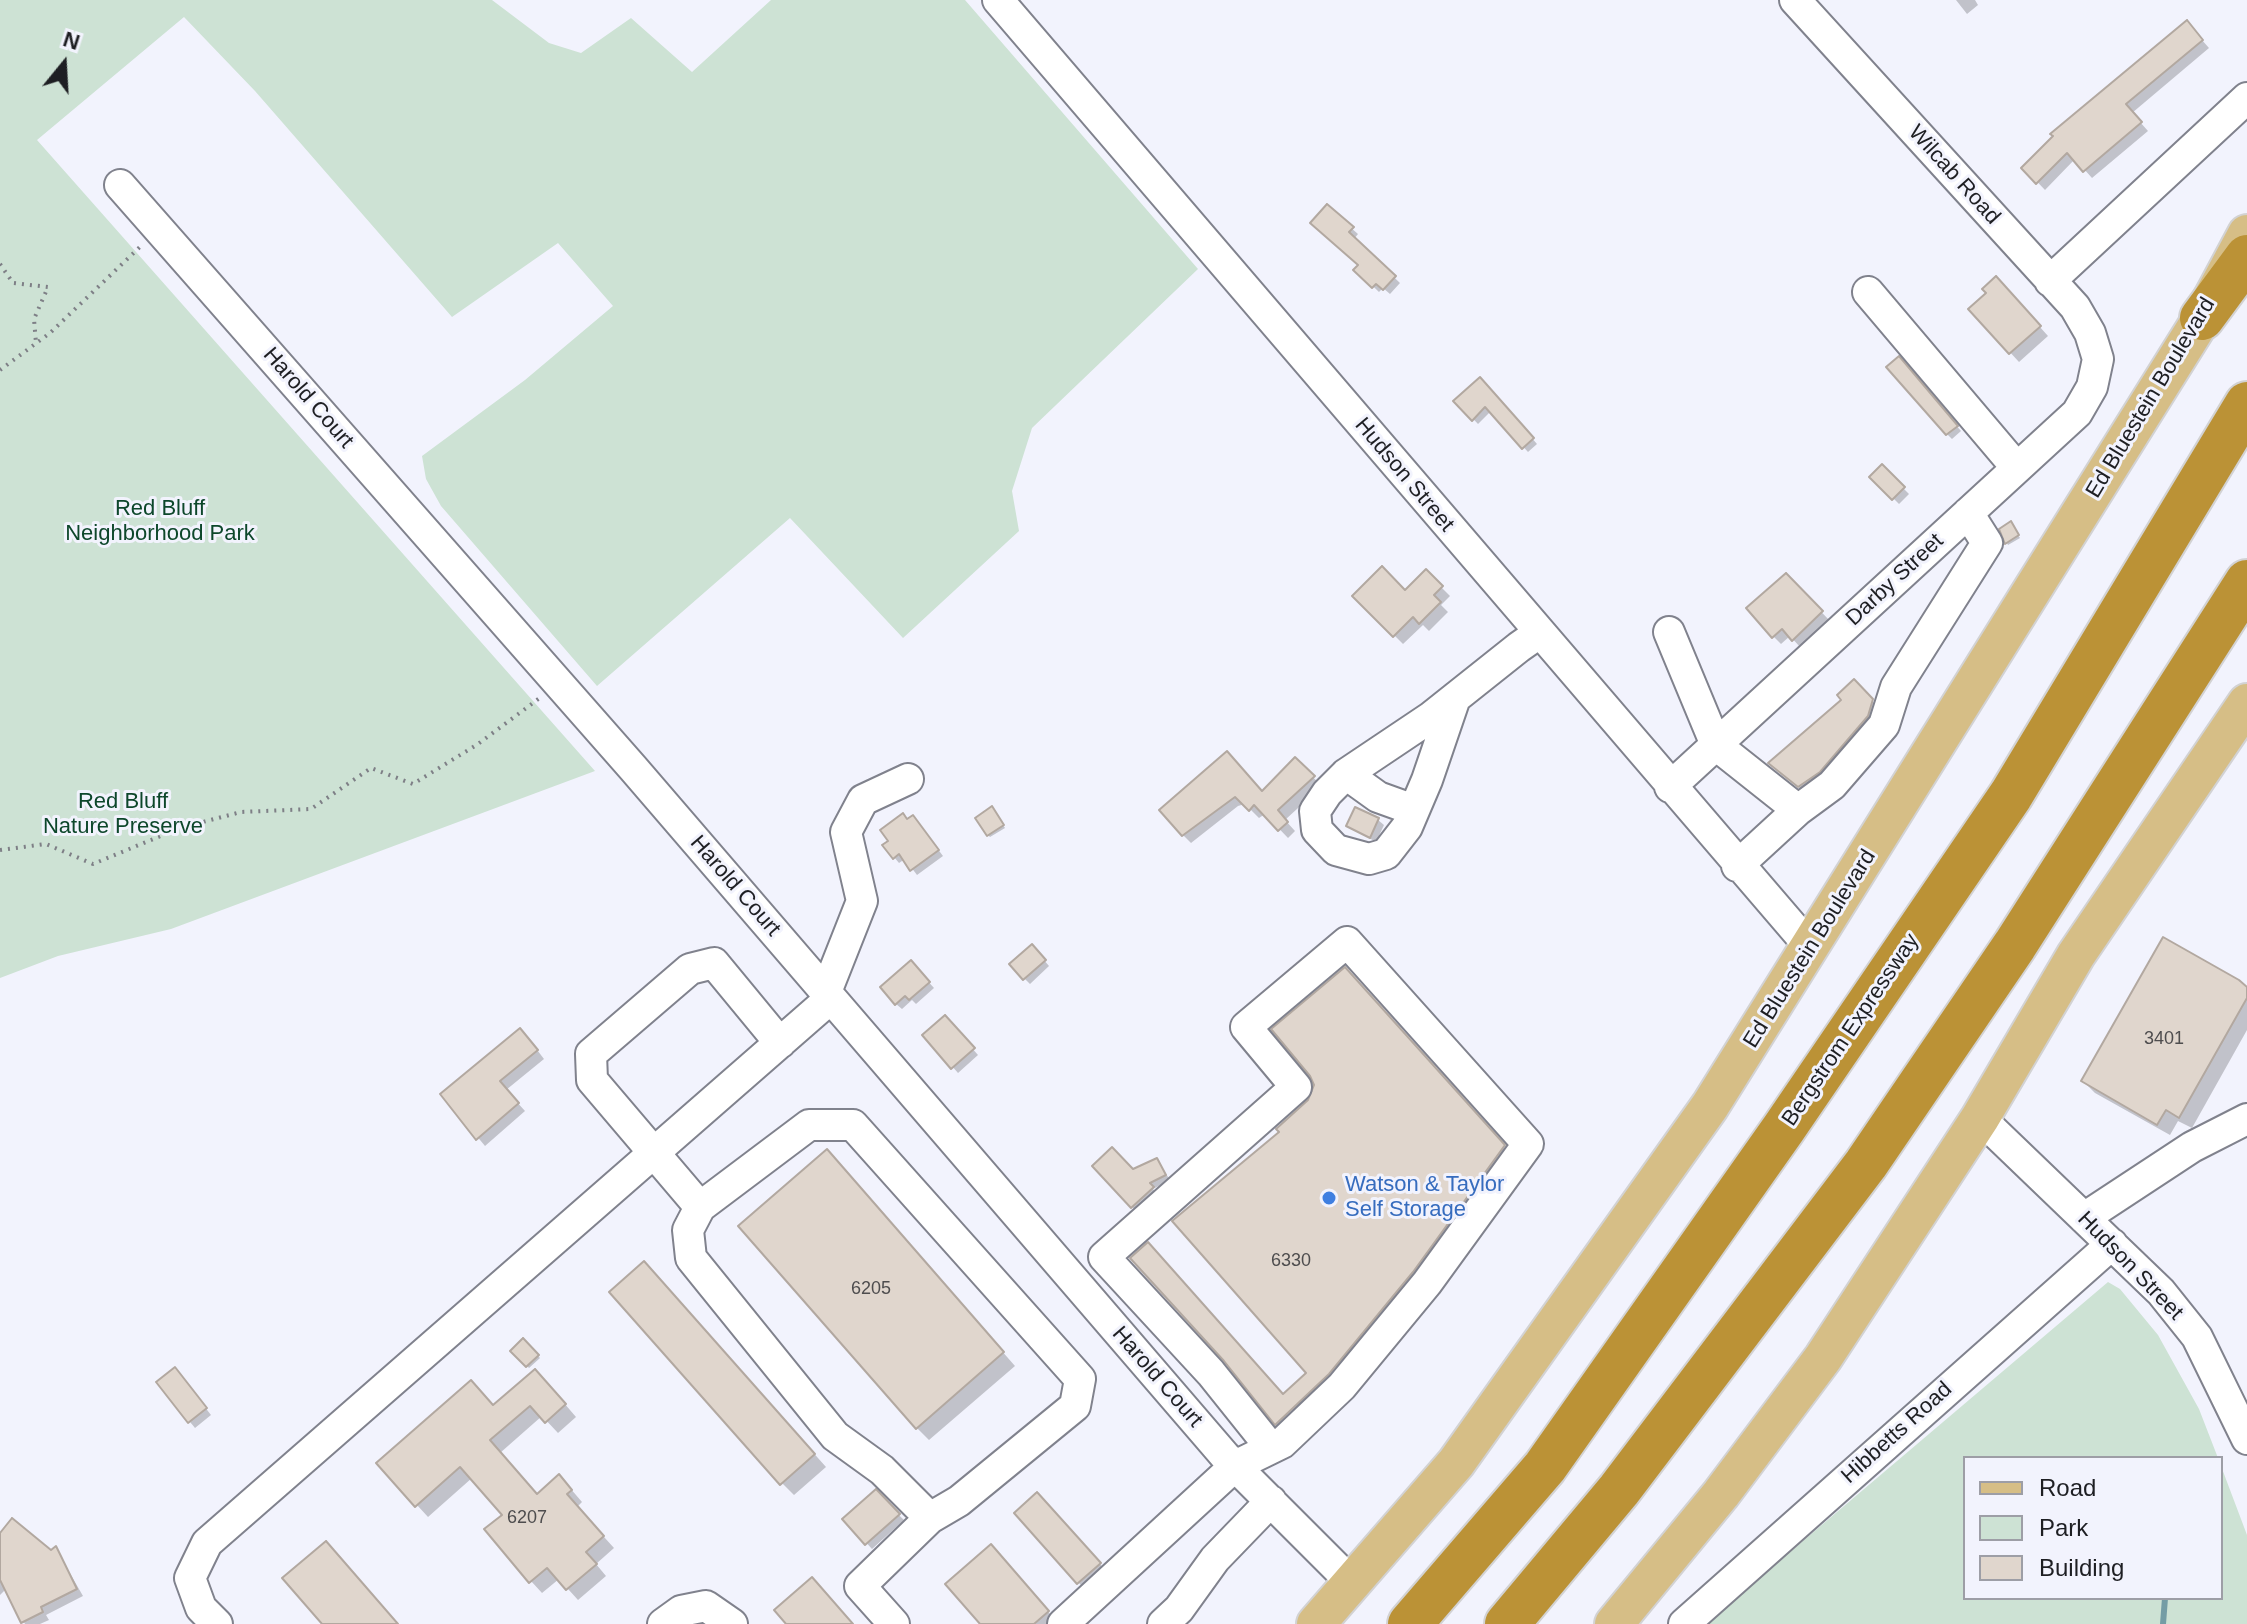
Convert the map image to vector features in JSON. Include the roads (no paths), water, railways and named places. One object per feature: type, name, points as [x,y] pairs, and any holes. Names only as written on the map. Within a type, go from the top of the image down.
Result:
[{"type":"highway","points":[[2202,318],[2247,257]]},
{"type":"highway","name":"Bergstrom Expressway","points":[[1410,1624],[1545,1467],[1784,1128],[2011,795],[2247,404]]},
{"type":"highway","points":[[1507,1624],[1638,1466],[1866,1164],[2024,932],[2247,582]]},
{"type":"main road","name":"Ed Bluestein Boulevard","points":[[1316,1624],[1456,1463],[1710,1106],[2202,318],[2247,234]]},
{"type":"main road","points":[[1614,1624],[1721,1494],[1823,1358],[1980,1118],[2076,955],[2244,714]]},
{"type":"street","name":"Hudson Street","points":[[998,0],[1737,866],[1811,948]]},
{"type":"street","name":"Wilcab Road","points":[[1795,0],[2075,307],[2090,333],[2098,359]]},
{"type":"street","points":[[2050,281],[2247,98]]},
{"type":"street","name":"Harold Court","points":[[120,185],[559,683],[1235,1466],[1352,1583]]},
{"type":"street","points":[[1868,292],[2017,468]]},
{"type":"street","name":"Darby Street","points":[[1670,787],[2077,413],[2092,387],[2098,359]]},
{"type":"street","points":[[1737,866],[1798,810],[1832,785],[1884,725],[1896,687],[1987,543],[1968,513]]},
{"type":"street","points":[[1669,632],[1716,745],[1798,810]]},
{"type":"street","points":[[1455,698],[1414,810],[1386,854],[1369,859],[1336,850],[1317,830],[1315,811],[1346,774],[1455,698],[1539,633]]},
{"type":"street","points":[[1346,774],[1378,797],[1414,810]]},
{"type":"street","points":[[217,1624],[201,1608],[190,1578],[207,1543],[780,1043],[829,995],[862,901],[846,832],[863,800],[908,779]]},
{"type":"street","points":[[1063,1624],[1235,1466],[1282,1443],[1342,1386],[1427,1283],[1528,1144],[1347,942],[1246,1027],[1296,1087],[1104,1257],[1211,1373],[1271,1448]]},
{"type":"street","points":[[700,1207],[592,1080],[591,1054],[690,969],[714,963],[780,1043]]},
{"type":"street","name":"Hudson Street","points":[[1980,1118],[2161,1292],[2197,1337],[2247,1439]]},
{"type":"street","points":[[2084,1218],[2192,1147],[2247,1119]]},
{"type":"street","points":[[894,1624],[860,1586],[930,1518],[959,1501],[1075,1406],[1080,1379],[853,1125],[809,1125],[700,1207],[688,1230],[691,1258],[835,1436],[882,1470],[930,1518]]},
{"type":"street","name":"Hibbetts Road","points":[[1684,1624],[2112,1244]]},
{"type":"street","points":[[1163,1624],[1179,1609],[1215,1559],[1271,1501]]},
{"type":"street","points":[[663,1624],[681,1611],[706,1606],[732,1624]]},
{"type":"waterway","points":[[2163,1624],[2165,1600]]},
{"type":"place","name":"Watson & Taylor Self Storage","points":[[1329,1198]]},
{"type":"park label","name":"Red Bluff Neighborhood Park","points":[[160,522]]},
{"type":"park label","name":"Red Bluff Nature Preserve","points":[[123,814]]}]
